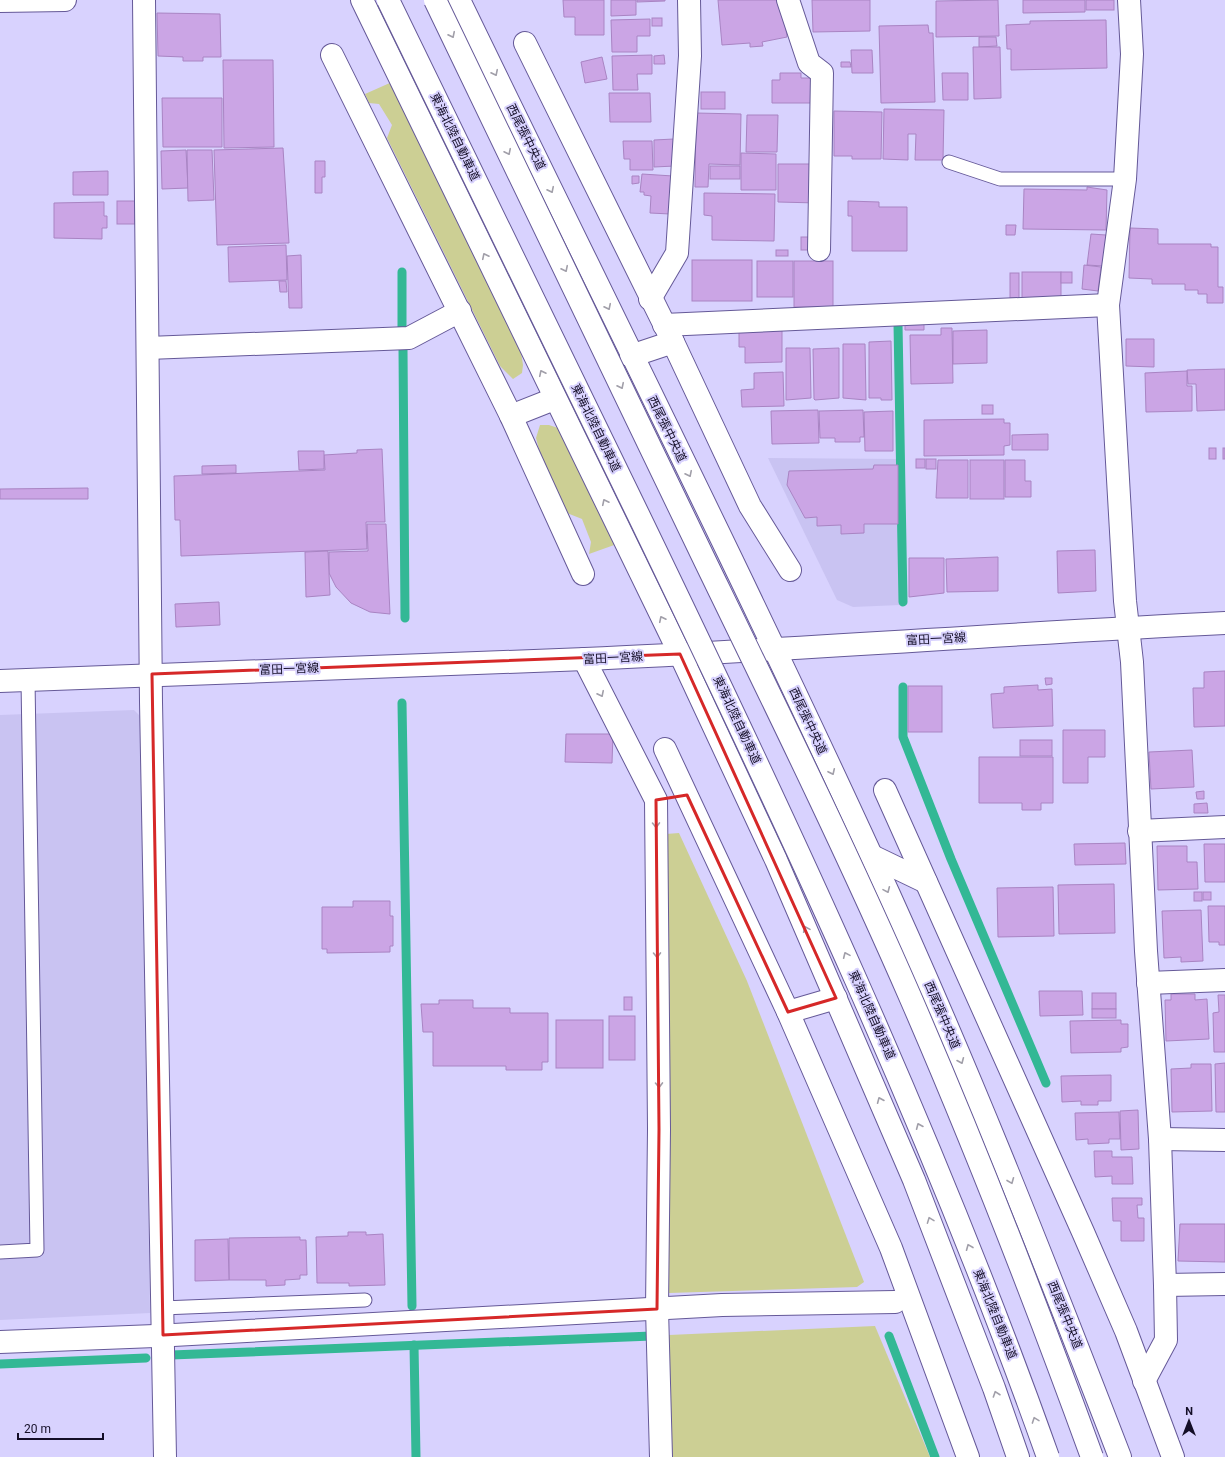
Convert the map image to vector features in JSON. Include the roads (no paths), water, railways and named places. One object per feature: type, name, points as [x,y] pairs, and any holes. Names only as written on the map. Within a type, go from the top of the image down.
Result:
[{"type":"main road","points":[[0,1],[65,0]]},
{"type":"main road","points":[[144,0],[152,674],[165,1457]]},
{"type":"main road","points":[[362,0],[554,398],[680,654],[776,860],[914,1180],[994,1388],[1018,1457]]},
{"type":"main road","name":"東海北陸自動車道","points":[[388,0],[695,633],[808,871],[943,1182],[1013,1360],[1048,1457]]},
{"type":"main road","points":[[434,0],[738,628],[839,841],[911,999],[985,1176],[1052,1346],[1092,1457]]},
{"type":"main road","name":"西尾張中央道","points":[[459,0],[774,648],[872,856],[936,1000],[994,1140],[1120,1457]]},
{"type":"main road","points":[[650,299],[677,252],[690,56],[689,0]]},
{"type":"main road","points":[[788,0],[809,63],[822,73],[819,250]]},
{"type":"main road","points":[[1129,0],[1132,54],[1125,179],[1108,304],[1127,627],[1132,662],[1139,831],[1148,984],[1160,1139],[1165,1285],[1166,1340],[1144,1381]]},
{"type":"main road","points":[[525,43],[668,334],[750,506],[790,570]]},
{"type":"main road","points":[[332,55],[511,416],[584,574]]},
{"type":"main road","points":[[632,356],[668,334],[1108,304]]},
{"type":"main road","points":[[148,348],[409,338],[460,311]]},
{"type":"main road","points":[[511,416],[554,398]]},
{"type":"main road","name":"富田一宮線","points":[[0,682],[152,674],[584,659],[1127,627],[1225,623]]},
{"type":"main road","points":[[584,659],[656,800],[659,1130],[657,1308],[661,1457]]},
{"type":"main road","points":[[665,749],[788,1012],[891,1248],[968,1457]]},
{"type":"main road","points":[[885,790],[1126,1331],[1173,1457]]},
{"type":"main road","points":[[656,800],[672,800],[687,795]]},
{"type":"main road","points":[[1139,831],[1225,827]]},
{"type":"main road","points":[[872,856],[926,882]]},
{"type":"main road","points":[[1148,984],[1225,980]]},
{"type":"main road","points":[[788,1012],[836,998]]},
{"type":"main road","points":[[1160,1139],[1225,1140]]},
{"type":"main road","points":[[1165,1285],[1225,1284]]},
{"type":"main road","points":[[0,1342],[163,1336],[722,1305],[895,1302]]},
{"type":"lane","points":[[949,162],[1000,179],[1125,179]]},
{"type":"lane","points":[[0,1252],[37,1250],[28,680]]},
{"type":"lane","points":[[162,1308],[365,1300]]},
{"type":"waterway","points":[[402,272],[402,331]]},
{"type":"waterway","points":[[898,324],[903,602]]},
{"type":"waterway","points":[[403,348],[405,618]]},
{"type":"waterway","points":[[903,687],[903,737],[951,859],[1046,1083]]},
{"type":"waterway","points":[[402,703],[412,1306]]},
{"type":"waterway","points":[[171,1355],[652,1336]]},
{"type":"waterway","points":[[889,1336],[935,1457]]},
{"type":"waterway","points":[[414,1345],[416,1457]]},
{"type":"waterway","points":[[0,1364],[146,1358]]}]
